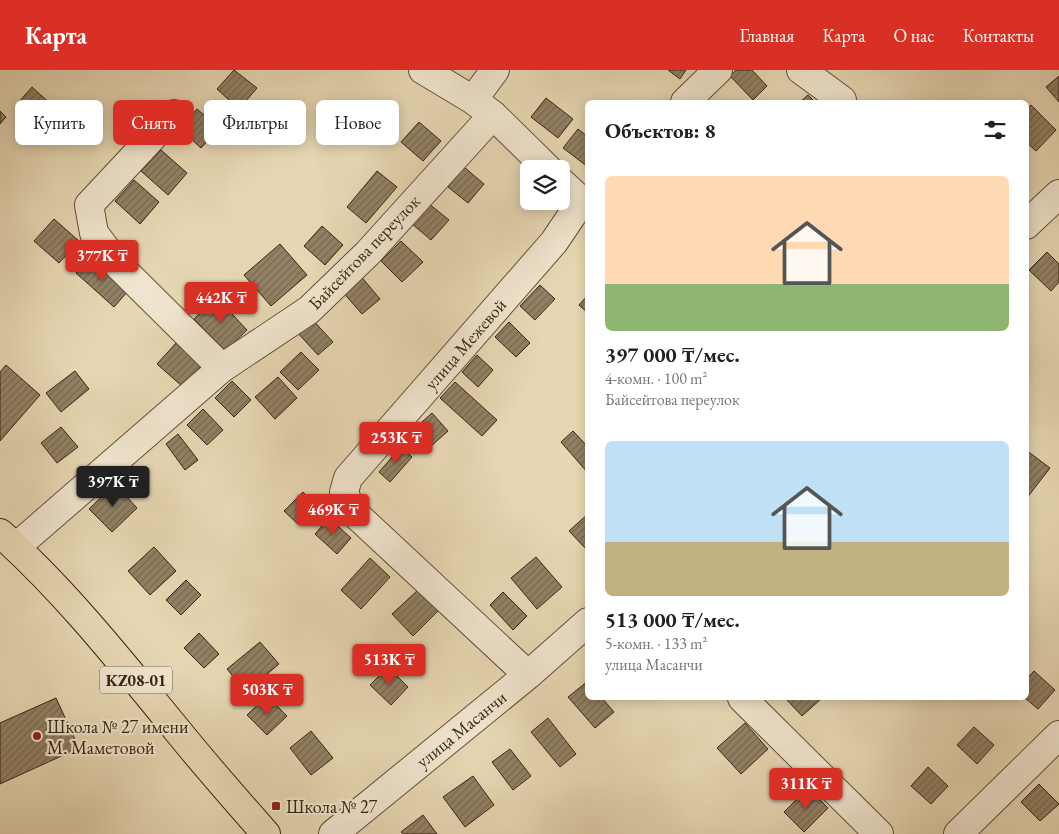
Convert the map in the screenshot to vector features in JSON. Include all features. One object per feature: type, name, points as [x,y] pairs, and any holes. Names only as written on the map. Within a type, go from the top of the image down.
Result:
[{"type":"main road","name":"KZ08-01","points":[[8,540],[89,622],[188,744],[266,834]]},
{"type":"street","points":[[423,70],[483,107],[539,160]]},
{"type":"street","name":"Байсейтова переулок","points":[[8,540],[222,368],[309,310],[368,253],[483,107],[495,70]]},
{"type":"street","points":[[687,100],[718,70]]},
{"type":"street","points":[[801,70],[842,100]]},
{"type":"street","points":[[145,145],[89,205],[94,233],[118,265],[222,368]]},
{"type":"street","points":[[570,191],[584,205]]},
{"type":"street","points":[[1029,221],[1059,194]]},
{"type":"street","name":"улица Межевой","points":[[528,675],[351,510],[344,492],[348,478],[554,242],[584,205]]},
{"type":"street","name":"улица Масанчи","points":[[333,834],[528,675],[585,625]]},
{"type":"street","points":[[750,700],[879,834]]},
{"type":"street","points":[[958,834],[1059,734]]},
{"type":"building","points":[[234,70],[257,88],[247,100],[229,100],[217,89]]},
{"type":"building","points":[[668,70],[686,70],[680,79]]},
{"type":"building","points":[[736,70],[752,70],[767,86],[753,100],[730,76]]},
{"type":"building","points":[[1059,76],[1059,102],[1046,87]]},
{"type":"building","points":[[32,87],[46,100],[21,100]]},
{"type":"building","points":[[808,95],[813,100],[802,100]]},
{"type":"building","points":[[546,98],[573,119],[558,138],[531,117]]},
{"type":"building","points":[[1031,105],[1056,130],[1036,151],[1029,145],[1029,107]]},
{"type":"building","points":[[197,109],[204,115],[204,145],[201,148],[194,142],[194,113]]},
{"type":"building","points":[[0,111],[6,117],[0,124]]},
{"type":"building","points":[[419,122],[441,141],[423,161],[401,142]]},
{"type":"building","points":[[578,129],[585,135],[585,165],[563,148]]},
{"type":"building","points":[[161,150],[187,173],[168,195],[141,171]]},
{"type":"building","points":[[464,167],[484,184],[468,203],[448,187]]},
{"type":"building","points":[[377,171],[397,187],[366,223],[347,207]]},
{"type":"building","points":[[134,180],[159,202],[140,224],[115,201]]},
{"type":"building","points":[[428,203],[449,220],[431,240],[411,223]]},
{"type":"building","points":[[54,219],[79,241],[59,263],[34,241]]},
{"type":"building","points":[[322,226],[343,245],[325,265],[304,246]]},
{"type":"building","points":[[401,241],[423,262],[402,282],[381,261]]},
{"type":"building","points":[[280,244],[307,275],[271,306],[244,275]]},
{"type":"building","points":[[1047,252],[1059,264],[1059,282],[1051,291],[1029,270]]},
{"type":"building","points":[[90,257],[128,291],[114,307],[76,273]]},
{"type":"building","points":[[359,274],[380,299],[362,314],[341,290]]},
{"type":"building","points":[[540,285],[555,299],[535,320],[520,306]]},
{"type":"building","points":[[217,298],[247,330],[225,351],[194,319]]},
{"type":"building","points":[[585,298],[585,310],[579,305]]},
{"type":"building","points":[[310,317],[333,342],[318,355],[295,330]]},
{"type":"building","points":[[509,322],[530,343],[516,357],[495,337]]},
{"type":"building","points":[[177,342],[202,365],[183,387],[157,364]]},
{"type":"building","points":[[301,352],[319,370],[298,390],[280,372]]},
{"type":"building","points":[[477,355],[493,370],[478,387],[462,372]]},
{"type":"building","points":[[6,365],[40,395],[0,441],[0,372]]},
{"type":"building","points":[[75,371],[89,389],[61,412],[46,393]]},
{"type":"building","points":[[278,377],[297,398],[275,419],[255,397]]},
{"type":"building","points":[[232,381],[251,400],[234,417],[215,398]]},
{"type":"building","points":[[455,382],[497,420],[482,436],[440,398]]},
{"type":"building","points":[[203,409],[223,430],[207,445],[187,425]]},
{"type":"building","points":[[432,413],[448,431],[430,447],[414,429]]},
{"type":"building","points":[[61,427],[78,447],[57,463],[41,443]]},
{"type":"building","points":[[573,431],[585,444],[585,470],[561,442]]},
{"type":"building","points":[[178,434],[198,460],[185,470],[166,444]]},
{"type":"building","points":[[401,447],[412,457],[390,482],[379,472]]},
{"type":"building","points":[[1029,452],[1050,468],[1029,495]]},
{"type":"building","points":[[115,484],[137,508],[112,532],[89,509]]},
{"type":"building","points":[[303,492],[318,507],[299,525],[284,511]]},
{"type":"building","points":[[585,517],[585,548],[569,531]]},
{"type":"building","points":[[329,518],[351,538],[337,554],[315,534]]},
{"type":"building","points":[[154,547],[176,571],[150,595],[128,571]]},
{"type":"building","points":[[536,557],[562,587],[537,609],[511,578]]},
{"type":"building","points":[[370,558],[390,577],[361,609],[341,590]]},
{"type":"building","points":[[186,580],[201,595],[181,615],[166,600]]},
{"type":"building","points":[[418,590],[438,611],[413,636],[392,614]]},
{"type":"building","points":[[503,592],[527,616],[513,630],[490,605]]},
{"type":"building","points":[[199,633],[219,654],[204,668],[184,648]]},
{"type":"building","points":[[260,642],[279,664],[246,692],[227,669]]},
{"type":"building","points":[[388,667],[408,687],[391,705],[370,685]]},
{"type":"building","points":[[1034,671],[1055,690],[1038,709],[1027,700],[1029,700],[1029,677]]},
{"type":"building","points":[[585,683],[585,700],[604,700],[614,712],[595,728],[568,697]]},
{"type":"building","points":[[267,696],[287,716],[267,735],[247,715]]},
{"type":"building","name":"Школа № 27 имени М. Маметовой","points":[[56,698],[79,748],[0,784],[0,723]]},
{"type":"building","points":[[787,700],[820,700],[802,716]]},
{"type":"building","points":[[548,718],[576,754],[560,767],[531,732]]},
{"type":"building","points":[[745,723],[768,749],[741,774],[717,748]]},
{"type":"building","points":[[974,727],[994,745],[977,764],[957,745]]},
{"type":"building","points":[[311,731],[333,758],[311,775],[290,748]]},
{"type":"building","points":[[510,749],[531,776],[513,790],[492,762]]},
{"type":"building","points":[[928,767],[948,786],[931,804],[911,786]]},
{"type":"building","points":[[473,776],[494,805],[465,827],[443,797]]},
{"type":"building","points":[[1039,784],[1059,804],[1040,821],[1021,802]]},
{"type":"building","points":[[808,788],[828,808],[804,832],[784,812]]},
{"type":"building","points":[[423,815],[437,834],[403,834],[401,832]]},
{"type":"place","name":"Школа № 27 имени М. Маметовой","points":[[37,736]]},
{"type":"place","name":"Школа № 27","points":[[276,806]]}]
